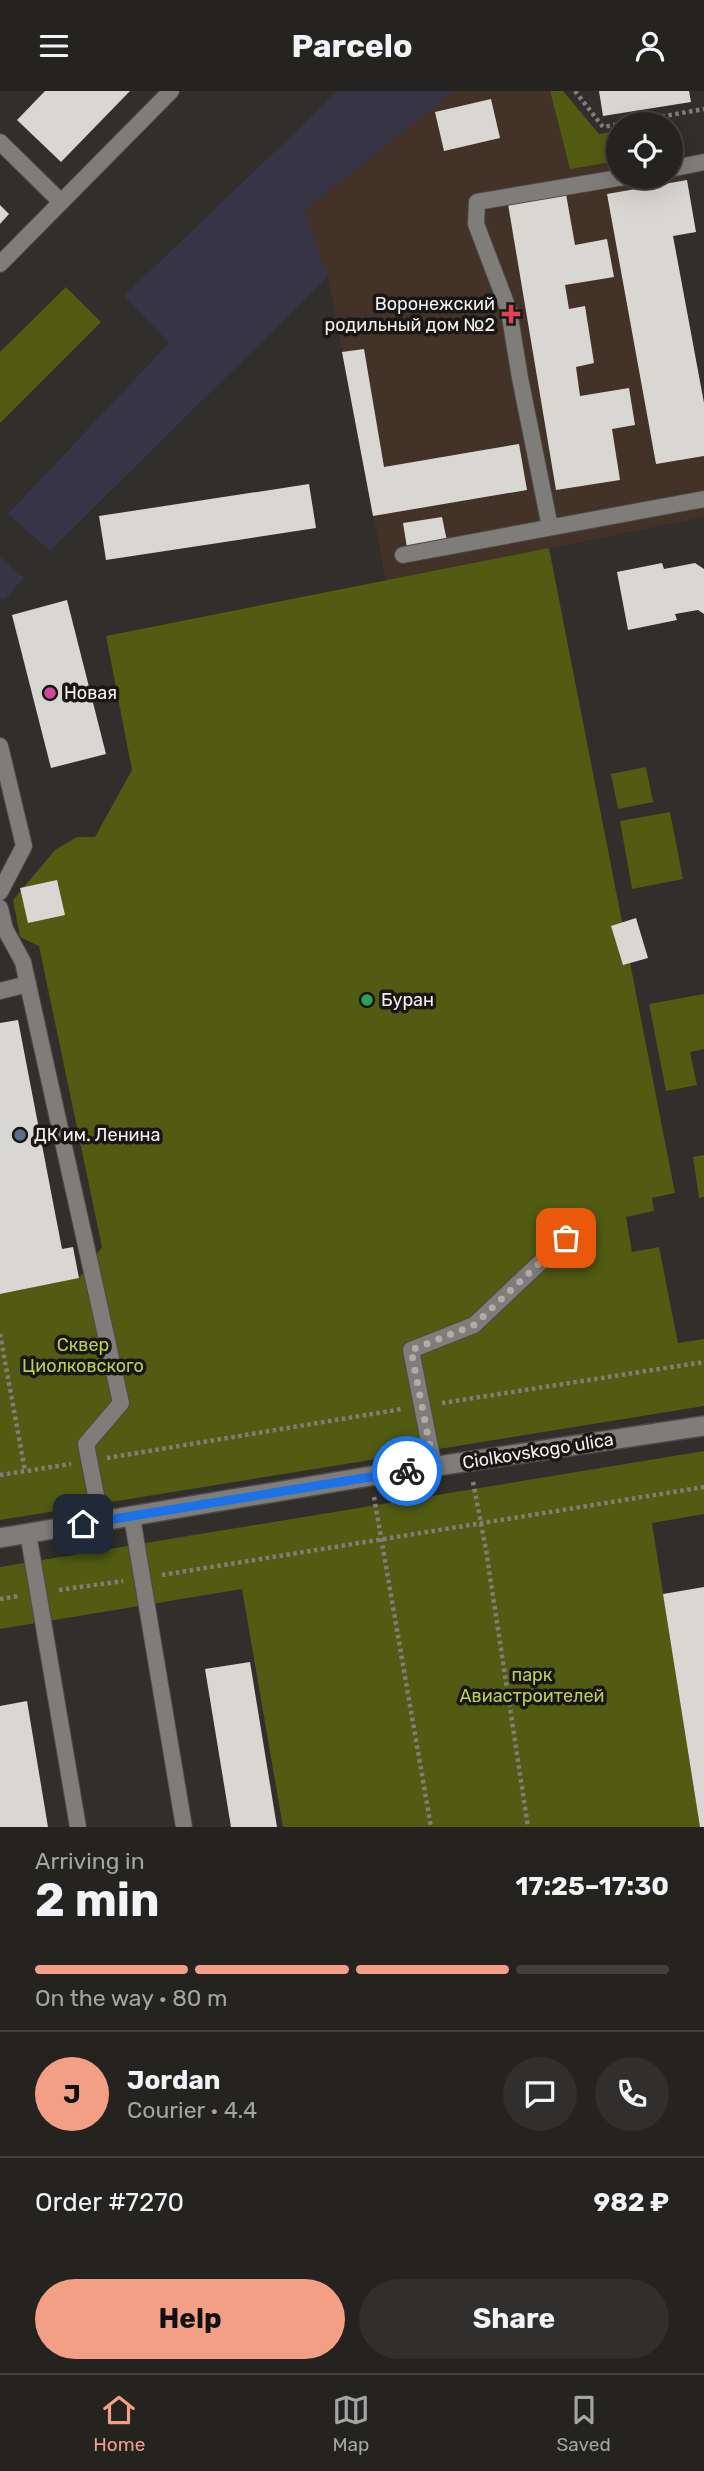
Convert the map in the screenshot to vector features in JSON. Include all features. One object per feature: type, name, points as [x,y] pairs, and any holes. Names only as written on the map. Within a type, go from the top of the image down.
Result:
[{"type":"street","name":"Ciolkovskogo ulica","points":[[0,1538],[371,1476],[704,1426]]},
{"type":"lane","points":[[0,264],[171,91]]},
{"type":"lane","points":[[0,142],[61,202]]},
{"type":"lane","points":[[683,166],[704,162]]},
{"type":"lane","points":[[550,527],[509,311],[477,224],[477,202],[606,180]]},
{"type":"lane","points":[[403,555],[704,499]]},
{"type":"lane","points":[[0,746],[24,846],[0,892]]},
{"type":"lane","points":[[0,908],[3,928],[23,962],[121,1403],[86,1444],[101,1521]]},
{"type":"lane","points":[[0,991],[28,984]]},
{"type":"lane","points":[[434,1467],[411,1350],[474,1325],[566,1238]]},
{"type":"lane","points":[[132,1517],[184,1827]]},
{"type":"lane","points":[[28,1533],[78,1827]]},
{"type":"path","points":[[575,91],[603,127],[704,109]]},
{"type":"path","points":[[0,1334],[25,1471]]},
{"type":"path","points":[[0,1475],[704,1362]]},
{"type":"path","points":[[469,1462],[528,1827]]},
{"type":"path","points":[[371,1476],[431,1827]]},
{"type":"path","points":[[0,1599],[704,1487]]},
{"type":"shaded area","points":[[338,91],[454,91],[305,210],[328,276],[50,551],[8,514],[169,343],[124,296]]},
{"type":"shaded area","name":"Воронежский родильный дом №2","points":[[454,91],[550,91],[570,169],[606,163],[606,189],[683,189],[683,161],[696,232],[673,237],[704,403],[704,517],[386,582],[328,276],[304,211]]},
{"type":"shaded area","points":[[0,557],[24,578],[5,599],[0,598]]},
{"type":"green space","points":[[550,91],[563,91],[599,134],[606,133],[606,163],[570,169]]},
{"type":"green space","points":[[66,287],[101,322],[0,423],[0,352]]},
{"type":"green space","name":"Буран","points":[[549,548],[675,1193],[652,1198],[654,1211],[626,1217],[632,1252],[659,1247],[678,1343],[704,1339],[704,1406],[0,1520],[0,1294],[79,1278],[102,1247],[39,946],[20,937],[13,900],[55,850],[77,837],[95,837],[132,770],[106,636]]},
{"type":"green space","points":[[646,767],[653,802],[618,809],[611,774]]},
{"type":"green space","points":[[670,812],[683,879],[632,889],[620,821]]},
{"type":"green space","points":[[704,994],[704,1049],[690,1052],[697,1085],[666,1091],[649,1004]]},
{"type":"green space","points":[[704,1155],[704,1197],[699,1198],[693,1157]]},
{"type":"green space","name":"парк Авиастроителей","points":[[704,1451],[704,1514],[652,1523],[700,1827],[283,1827],[242,1589],[0,1629],[0,1567]]},
{"type":"building","points":[[45,91],[130,91],[61,162],[17,120]]},
{"type":"building","points":[[599,91],[689,91],[691,102],[628,112],[606,112],[606,116],[603,116]]},
{"type":"building","points":[[491,99],[500,138],[444,151],[435,112]]},
{"type":"building","points":[[687,180],[696,232],[673,236],[704,403],[704,456],[656,464],[607,194],[636,189],[683,189],[683,181]]},
{"type":"building","points":[[566,194],[575,245],[607,239],[614,277],[565,285],[569,309],[585,306],[594,363],[576,367],[580,396],[629,388],[635,425],[612,429],[620,480],[556,490],[508,204]]},
{"type":"building","points":[[0,205],[9,214],[0,224]]},
{"type":"building","points":[[364,349],[384,467],[519,444],[527,490],[373,516],[342,352]]},
{"type":"building","points":[[309,484],[316,528],[106,560],[99,516]]},
{"type":"building","points":[[442,517],[447,541],[407,548],[403,523]]},
{"type":"building","points":[[662,563],[664,569],[695,563],[704,569],[704,614],[698,610],[675,614],[677,620],[628,630],[617,572]]},
{"type":"building","points":[[67,600],[106,754],[51,768],[12,615]]},
{"type":"building","points":[[57,880],[65,915],[28,923],[20,888]]},
{"type":"building","points":[[636,918],[648,958],[623,965],[611,926]]},
{"type":"building","name":"ДК им. Ленина","points":[[18,1020],[62,1249],[73,1247],[79,1278],[0,1294],[0,1023]]},
{"type":"building","points":[[704,1587],[704,1827],[700,1827],[663,1594]]},
{"type":"building","points":[[250,1662],[277,1827],[231,1827],[205,1669]]},
{"type":"building","points":[[27,1701],[48,1827],[0,1827],[0,1706]]},
{"type":"way so far","points":[[407,1471],[434,1467],[411,1350],[474,1325],[566,1238]]},
{"type":"place","name":"Воронежский родильный дом №2","points":[[511,314]]},
{"type":"place","name":"Новая","points":[[50,693]]},
{"type":"place","name":"Буран","points":[[367,1000]]},
{"type":"place","name":"ДК им. Ленина","points":[[20,1135]]},
{"type":"route","points":[[83,1524],[407,1471]]},
{"type":"park label","name":"Сквер Циолковского","points":[[83,1356]]}]
